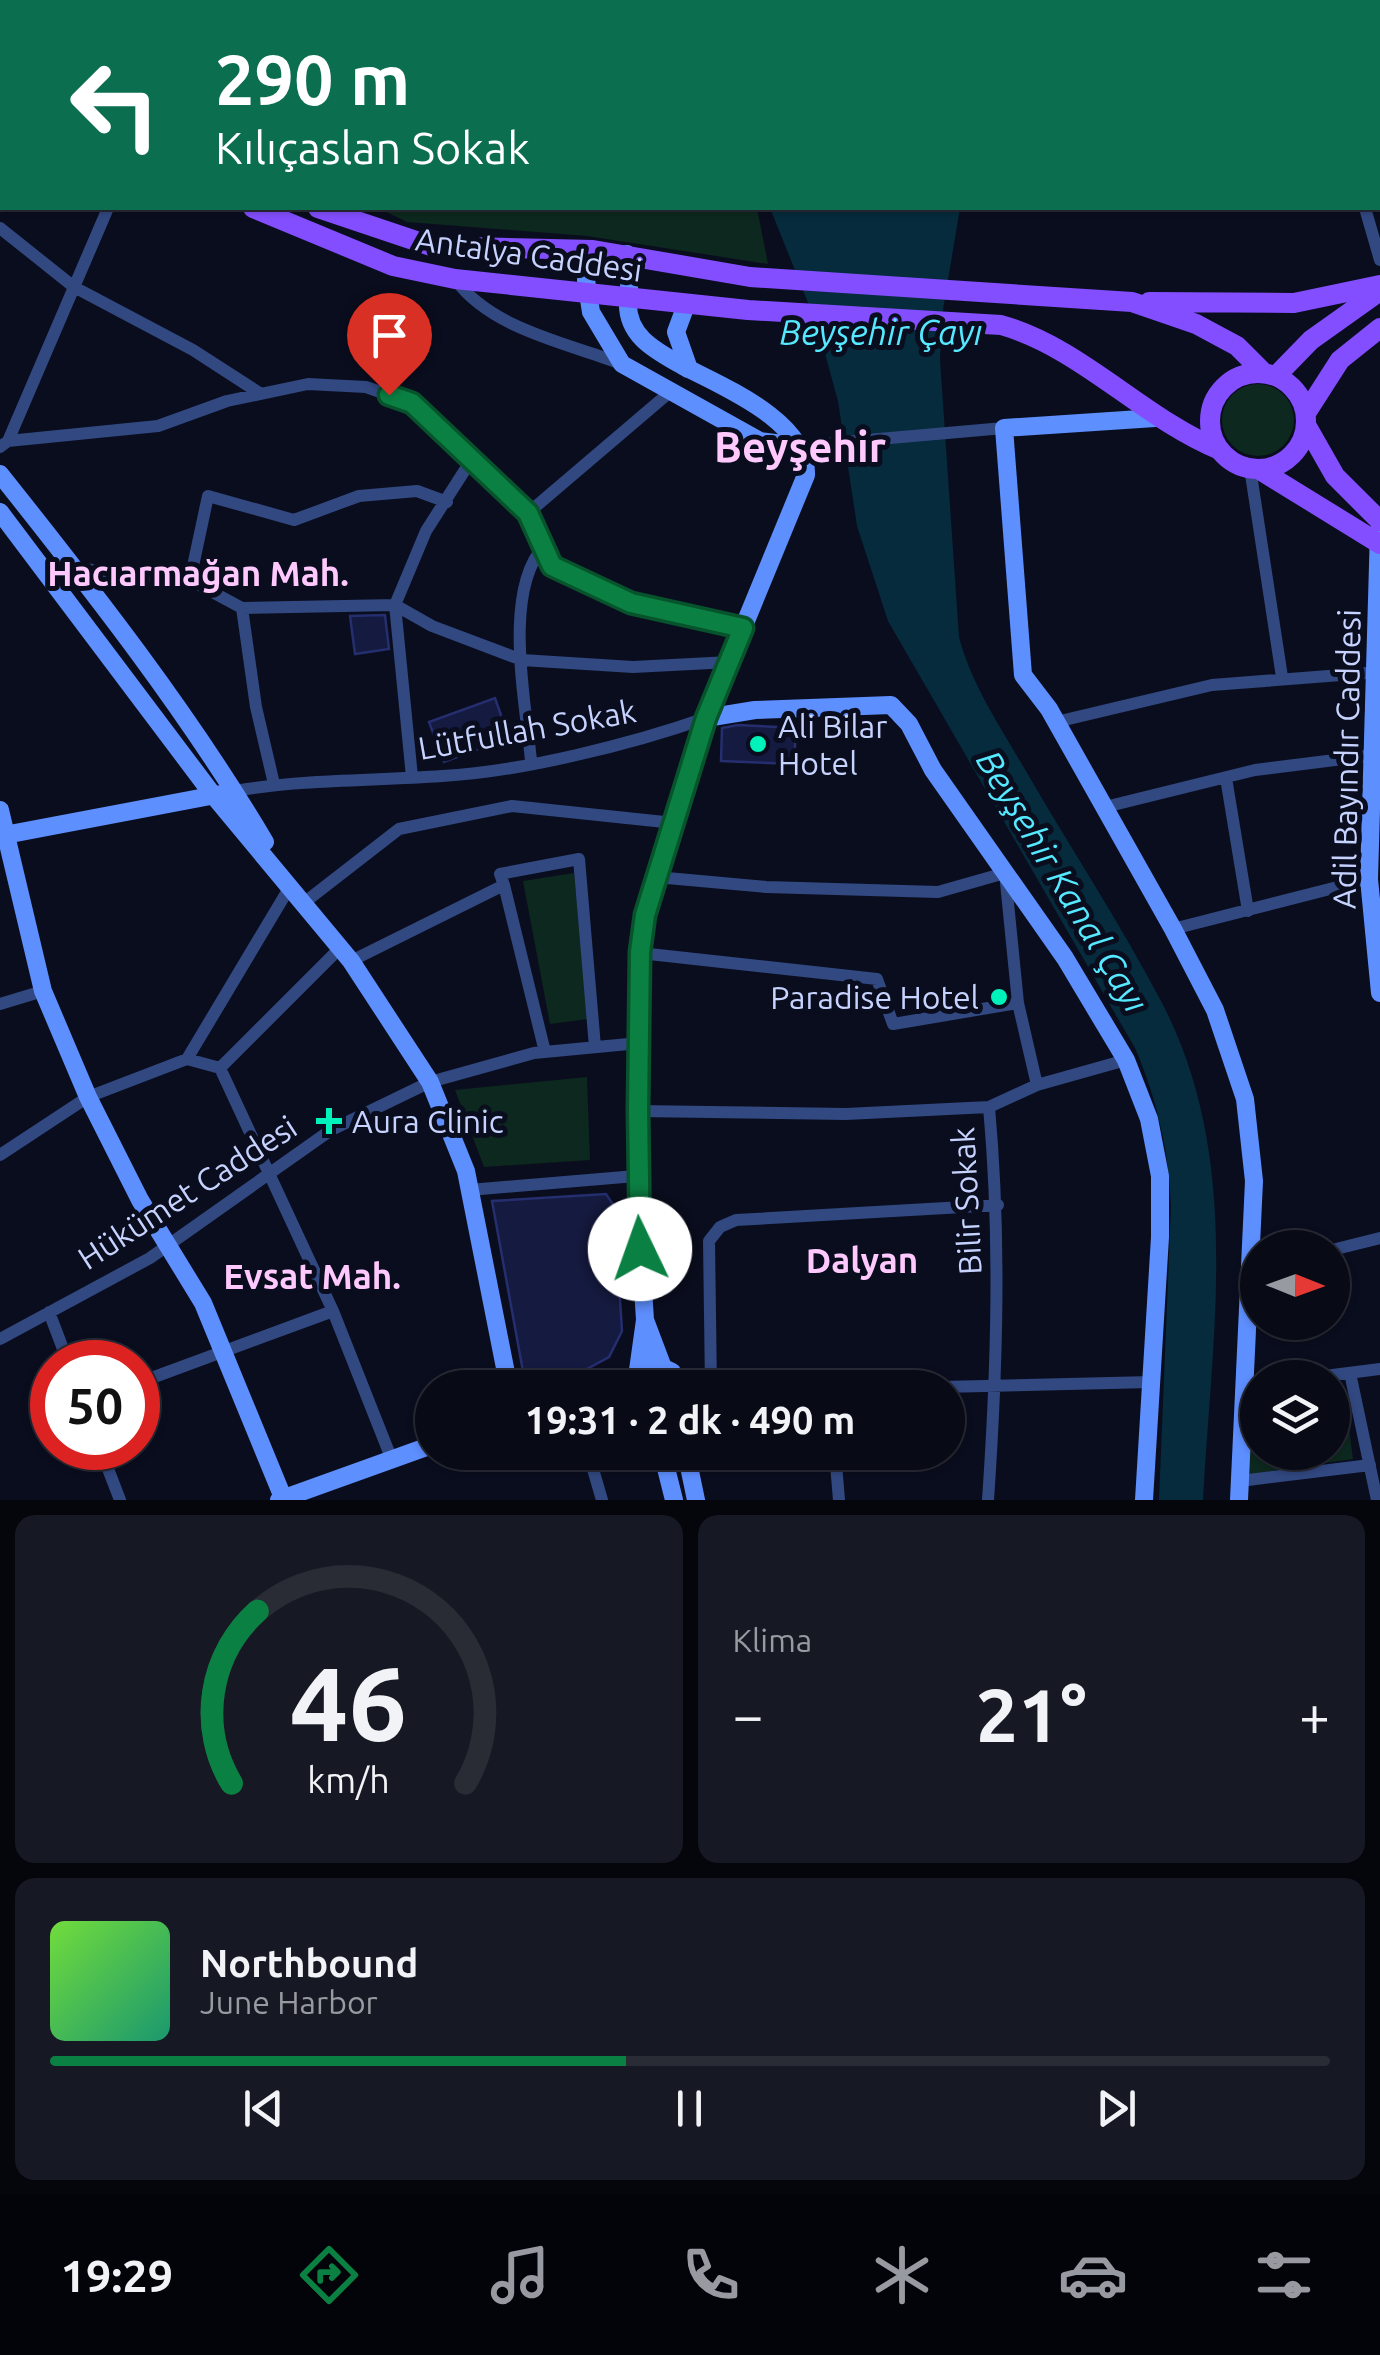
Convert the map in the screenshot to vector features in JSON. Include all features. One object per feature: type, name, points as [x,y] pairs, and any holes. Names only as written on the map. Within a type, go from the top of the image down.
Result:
[{"type":"main road","name":"Antalya Caddesi","points":[[258,210],[394,266],[455,279],[628,300],[993,325],[1027,332],[1155,418],[1220,450]]},
{"type":"main road","name":"Antalya Caddesi","points":[[324,210],[430,246],[593,250],[750,277],[1132,302]]},
{"type":"main road","points":[[593,250],[586,272],[586,295],[598,329],[622,364],[760,441],[799,446]]},
{"type":"main road","points":[[626,254],[633,278],[628,300],[630,318],[644,343],[756,403],[799,446],[806,475],[706,718],[656,877],[640,952],[636,1176],[646,1320],[662,1365],[669,1370]]},
{"type":"main road","points":[[1132,302],[1294,304],[1380,288]]},
{"type":"main road","points":[[1380,288],[1270,374],[1248,374],[1221,390],[1210,420],[1220,450],[1380,533]]},
{"type":"main road","points":[[1132,302],[1196,324],[1238,346],[1296,390],[1335,476],[1380,533]]},
{"type":"main road","points":[[686,304],[676,332],[688,369]]},
{"type":"main road","points":[[1254,469],[1286,461],[1296,451],[1306,419],[1340,360],[1380,328]]},
{"type":"main road","points":[[1155,418],[1004,428],[1022,674],[1056,722],[1173,929],[1214,1010],[1246,1099],[1254,1154],[1254,1230]]},
{"type":"main road","points":[[0,474],[74,568],[235,791],[290,885]]},
{"type":"main road","points":[[0,512],[213,795],[345,955],[430,1082],[469,1190],[504,1370]]},
{"type":"main road","name":"Adil Bayındır Caddesi","points":[[1380,533],[1379,672],[1370,879],[1380,993]]},
{"type":"main road","points":[[706,718],[755,710],[890,705],[909,724],[933,770],[1065,958],[1126,1060],[1149,1118],[1160,1176],[1144,1500]]},
{"type":"main road","points":[[3,835],[235,791]]},
{"type":"main road","points":[[0,810],[42,992],[88,1097],[167,1246],[203,1303],[282,1499],[415,1451]]},
{"type":"main road","points":[[632,1370],[646,1320]]},
{"type":"main road","points":[[652,1370],[662,1365]]},
{"type":"main road","points":[[666,1470],[674,1500]]},
{"type":"main road","points":[[690,1470],[696,1500]]},
{"type":"street","points":[[4,444],[107,210]]},
{"type":"street","points":[[1366,210],[1380,260]]},
{"type":"street","points":[[0,228],[74,287],[193,350],[261,394]]},
{"type":"street","points":[[455,279],[468,297],[488,312],[622,364]]},
{"type":"street","points":[[4,444],[158,426],[261,394],[308,384],[366,387],[412,403],[528,513],[552,566],[631,603],[743,628]]},
{"type":"street","points":[[528,513],[670,392]]},
{"type":"street","points":[[799,446],[1004,428]]},
{"type":"street","points":[[412,777],[395,604],[426,531],[470,462]]},
{"type":"street","points":[[1254,469],[1282,677]]},
{"type":"street","points":[[190,580],[208,496],[294,520],[359,496],[417,491],[447,502]]},
{"type":"street","points":[[531,761],[522,660],[524,586],[544,546]]},
{"type":"street","points":[[74,568],[190,580],[242,608],[395,604],[432,626],[522,660],[632,667],[730,662]]},
{"type":"street","points":[[242,608],[256,707],[274,784]]},
{"type":"street","points":[[1056,722],[1212,686],[1282,677],[1379,672]]},
{"type":"street","name":"Lütfullah Sokak","points":[[235,791],[274,784],[446,776],[660,734],[706,718]]},
{"type":"street","points":[[1104,808],[1226,778],[1375,755]]},
{"type":"street","points":[[1226,778],[1248,910]]},
{"type":"street","points":[[304,902],[399,830],[512,806],[674,822]]},
{"type":"street","points":[[545,1052],[500,874],[579,859],[595,1047]]},
{"type":"street","points":[[656,877],[766,887],[938,892],[1005,872],[1018,1003],[1036,1086]]},
{"type":"street","points":[[1173,929],[1370,879]]},
{"type":"street","points":[[187,1060],[290,885]]},
{"type":"street","points":[[220,1068],[345,955],[504,886]]},
{"type":"street","points":[[640,952],[877,979],[893,1024],[1018,1003]]},
{"type":"street","points":[[0,1004],[42,992]]},
{"type":"street","name":"Hükümet Caddesi","points":[[0,1340],[167,1246],[331,1130],[430,1082],[545,1052],[639,1043]]},
{"type":"street","points":[[0,1155],[88,1097],[187,1060],[220,1068]]},
{"type":"street","name":"Bilir Sokak","points":[[988,1500],[996,1384],[998,1205],[989,1107],[1036,1086],[1126,1060]]},
{"type":"street","points":[[220,1068],[333,1311],[392,1460]]},
{"type":"street","points":[[638,1110],[846,1114],[989,1107]]},
{"type":"street","points":[[469,1190],[636,1176]]},
{"type":"street","points":[[711,1370],[709,1241],[720,1227],[736,1220],[998,1205]]},
{"type":"street","points":[[1350,1246],[1380,1238]]},
{"type":"street","points":[[160,1375],[333,1311]]},
{"type":"street","points":[[49,1312],[60,1340]]},
{"type":"street","points":[[1377,1500],[1350,1373],[1380,1369]]},
{"type":"street","points":[[965,1385],[1152,1382]]},
{"type":"street","points":[[1240,1491],[1370,1466]]},
{"type":"street","points":[[108,1470],[120,1500]]},
{"type":"street","points":[[593,1470],[602,1500]]},
{"type":"street","points":[[837,1470],[840,1500]]},
{"type":"green space","points":[[382,210],[757,210],[768,264],[587,236],[407,222]]},
{"type":"green space","points":[[1258,384],[1284,394],[1294,420],[1284,446],[1258,456],[1232,446],[1222,420],[1232,394]]},
{"type":"green space","points":[[574,873],[588,1019],[550,1024],[523,881]]},
{"type":"green space","points":[[587,1077],[590,1160],[484,1167],[455,1090]]},
{"type":"green space","points":[[1245,1470],[1279,1470],[1245,1475]]},
{"type":"water","name":"Beyşehir Çayı","points":[[771,210],[960,210],[942,316],[940,360],[959,637],[986,703],[1145,971],[1187,1060],[1203,1121],[1213,1183],[1216,1246],[1203,1500],[1159,1500],[1171,1207],[1165,1146],[1150,1086],[1135,1048],[888,621],[857,526],[838,401],[817,325]]},
{"type":"building","points":[[385,615],[389,649],[355,654],[350,616]]},
{"type":"building","points":[[495,698],[509,738],[444,762],[429,722]]},
{"type":"building","name":"Ali Bilar Hotel","points":[[722,728],[796,728],[794,764],[721,761]]},
{"type":"building","points":[[606,1194],[614,1206],[622,1331],[609,1357],[585,1370],[523,1370],[492,1201]]},
{"type":"place","name":"Ali Bilar Hotel","points":[[758,744]]},
{"type":"place","name":"Paradise Hotel","points":[[999,997]]},
{"type":"place","name":"Aura Clinic","points":[[329,1121]]},
{"type":"district","name":"Beyşehir","points":[[800,446]]},
{"type":"district","name":"Hacıarmağan Mah.","points":[[198,573]]},
{"type":"district","name":"Dalyan","points":[[862,1260]]},
{"type":"district","name":"Evsat Mah.","points":[[312,1276]]},
{"type":"route","points":[[389,395],[412,403],[528,513],[552,566],[631,603],[743,628],[706,718],[645,915],[640,952],[636,1176],[640,1249]]},
{"type":"water label","name":"Beyşehir Kanal Çayı","points":[[1063,881]]}]
